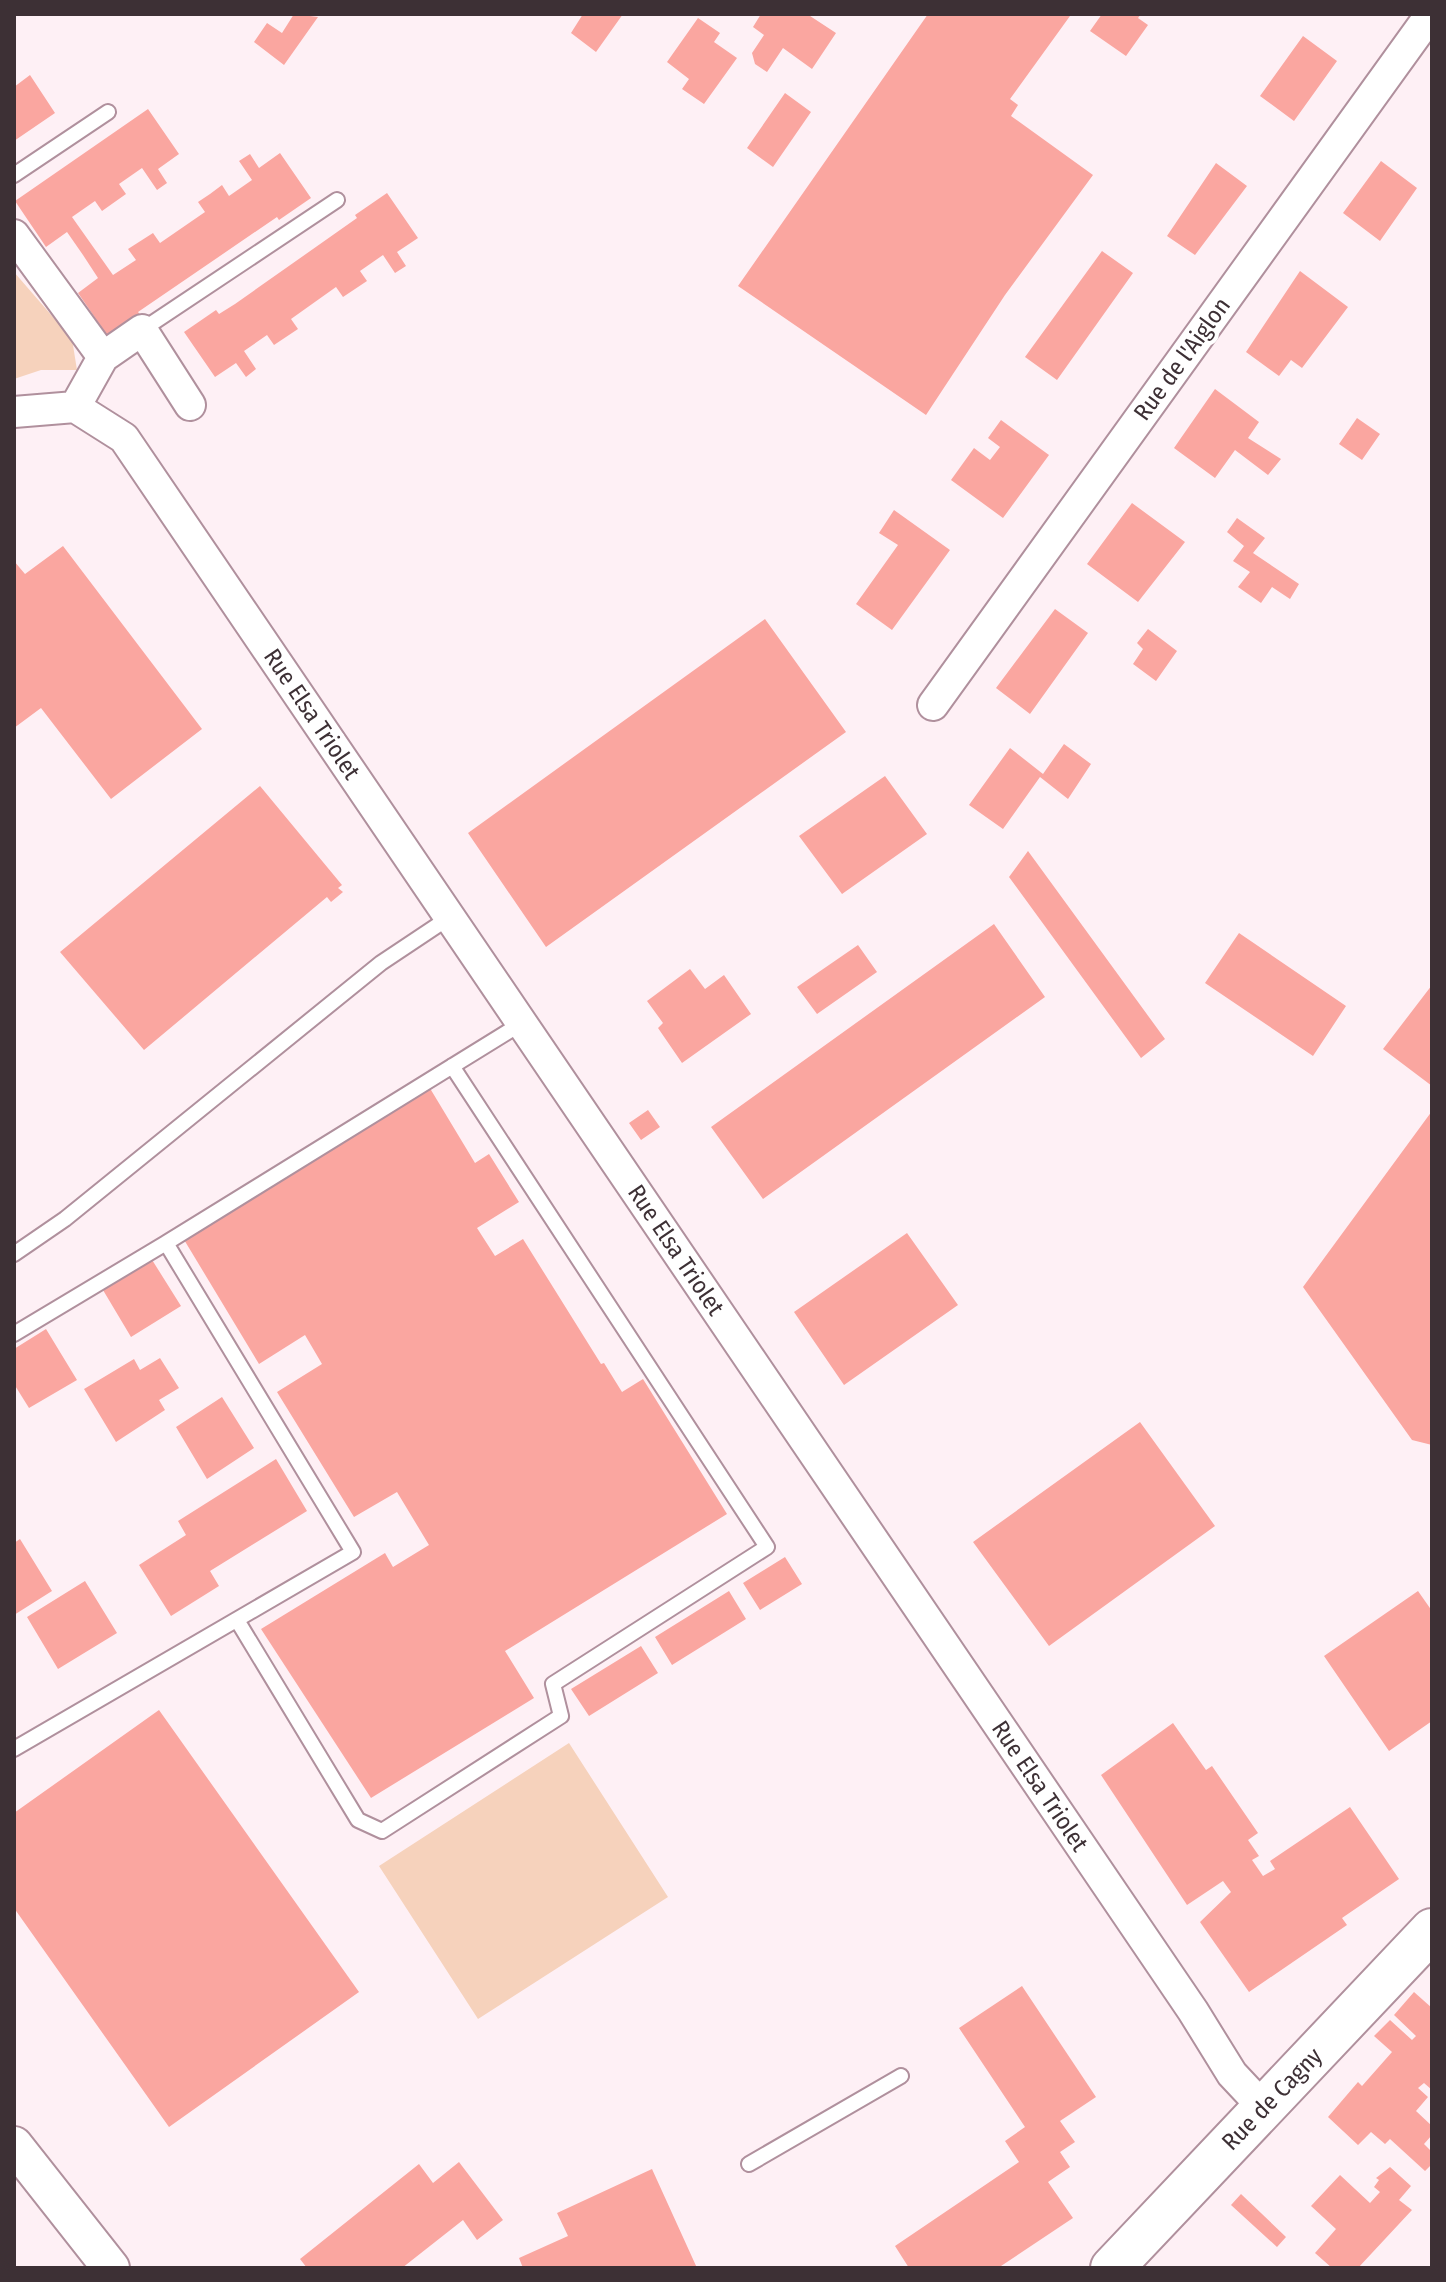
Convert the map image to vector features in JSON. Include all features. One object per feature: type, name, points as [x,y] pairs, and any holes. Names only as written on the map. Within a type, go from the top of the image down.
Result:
[{"type":"main road","name":"Rue de Cagny","points":[[1112,2268],[1432,1930]]},
{"type":"street","name":"Rue de l'Aiglon","points":[[933,705],[1431,14]]},
{"type":"street","points":[[14,235],[103,357]]},
{"type":"street","points":[[14,412],[75,407],[103,357],[142,330],[190,405]]},
{"type":"street","name":"Rue Elsa Triolet","points":[[75,407],[124,438],[1193,2011],[1232,2074],[1263,2107]]},
{"type":"street","points":[[14,2145],[111,2268]]},
{"type":"lane","points":[[14,175],[108,112]]},
{"type":"lane","points":[[142,330],[337,200]]},
{"type":"lane","points":[[14,1254],[65,1219],[381,963],[450,917]]},
{"type":"lane","points":[[14,1334],[522,1023]]},
{"type":"lane","points":[[237,1620],[358,1820],[382,1831],[561,1716],[553,1684],[767,1547],[452,1066]]},
{"type":"lane","points":[[14,1749],[353,1552],[166,1243]]},
{"type":"lane","points":[[749,2164],[901,2076]]},
{"type":"shaded area","points":[[14,272],[72,339],[77,370],[41,370],[14,379]]},
{"type":"shaded area","points":[[569,1743],[668,1897],[478,2019],[379,1866]]},
{"type":"building","points":[[294,14],[318,17],[284,65],[254,42],[267,23],[282,33]]},
{"type":"building","points":[[583,14],[623,14],[596,52],[571,33]]},
{"type":"building","points":[[761,14],[807,14],[836,33],[812,69],[783,48],[767,72],[755,64],[752,53],[764,35],[753,27]]},
{"type":"building","points":[[928,14],[1070,16],[1010,99],[1018,105],[1011,116],[1093,175],[1005,295],[926,415],[738,286]]},
{"type":"building","points":[[1102,14],[1141,14],[1138,18],[1148,25],[1126,56],[1090,31]]},
{"type":"building","points":[[698,18],[720,33],[714,42],[737,58],[704,104],[682,89],[689,79],[667,62]]},
{"type":"building","points":[[1303,36],[1337,61],[1294,121],[1260,96]]},
{"type":"building","points":[[30,75],[55,113],[14,141],[14,87]]},
{"type":"building","points":[[785,93],[811,112],[773,167],[747,148]]},
{"type":"building","points":[[148,109],[179,154],[158,169],[167,183],[157,190],[142,168],[119,184],[126,194],[102,211],[95,201],[72,217],[113,275],[136,260],[128,249],[153,233],[160,243],[205,212],[198,202],[222,185],[229,196],[252,180],[239,161],[250,154],[259,168],[280,153],[311,198],[279,220],[277,217],[138,312],[141,316],[109,338],[78,293],[98,278],[83,255],[67,232],[46,247],[15,201]]},
{"type":"building","points":[[1381,161],[1417,188],[1380,241],[1343,213]]},
{"type":"building","points":[[1216,163],[1247,186],[1195,255],[1167,236]]},
{"type":"building","points":[[387,193],[418,238],[397,252],[406,266],[395,273],[383,255],[360,271],[367,281],[343,297],[336,287],[291,319],[298,329],[274,345],[267,335],[244,351],[256,369],[246,377],[236,363],[215,377],[184,332],[216,310],[219,314],[235,304],[357,218],[355,215]]},
{"type":"building","points":[[1102,251],[1133,273],[1057,380],[1025,357]]},
{"type":"building","points":[[1300,271],[1348,307],[1302,368],[1291,360],[1279,376],[1246,352]]},
{"type":"building","points":[[1215,389],[1259,422],[1248,438],[1281,459],[1268,475],[1235,450],[1215,478],[1174,448]]},
{"type":"building","points":[[1357,418],[1380,434],[1362,460],[1339,444]]},
{"type":"building","points":[[1001,420],[1049,455],[1003,518],[951,480],[974,448],[990,460],[1000,447],[988,438]]},
{"type":"building","points":[[1132,503],[1185,542],[1138,602],[1087,564]]},
{"type":"building","points":[[894,510],[950,550],[892,630],[856,604],[898,545],[879,533]]},
{"type":"building","points":[[1237,518],[1265,538],[1253,553],[1299,584],[1290,599],[1272,587],[1261,603],[1238,587],[1250,572],[1233,561],[1244,546],[1227,532]]},
{"type":"building","points":[[63,546],[202,729],[111,799],[41,708],[14,728],[14,561],[25,574]]},
{"type":"building","points":[[1055,609],[1088,633],[1030,714],[996,688]]},
{"type":"building","points":[[765,619],[846,732],[546,947],[468,833]]},
{"type":"building","points":[[1148,629],[1177,651],[1156,681],[1133,664],[1143,649],[1137,643]]},
{"type":"building","points":[[1064,744],[1091,764],[1068,799],[1040,777],[1003,829],[969,805],[1010,748],[1043,774]]},
{"type":"building","points":[[885,776],[927,834],[842,894],[799,836]]},
{"type":"building","points":[[260,786],[342,885],[338,888],[343,892],[331,902],[327,897],[144,1050],[60,952]]},
{"type":"building","points":[[1028,851],[1165,1039],[1141,1058],[1009,877]]},
{"type":"building","points":[[994,924],[1045,997],[763,1199],[711,1127]]},
{"type":"building","points":[[1239,933],[1346,1006],[1313,1056],[1205,983]]},
{"type":"building","points":[[858,945],[877,972],[817,1014],[797,987]]},
{"type":"building","points":[[690,969],[705,989],[724,975],[751,1014],[682,1063],[658,1028],[663,1023],[647,1001]]},
{"type":"building","points":[[1432,985],[1432,1086],[1383,1049]]},
{"type":"building","points":[[428,1085],[475,1163],[489,1154],[519,1202],[477,1228],[495,1256],[523,1239],[601,1364],[604,1363],[622,1392],[643,1379],[727,1514],[505,1651],[534,1698],[371,1798],[261,1629],[385,1553],[393,1567],[429,1545],[397,1492],[354,1517],[277,1392],[322,1364],[305,1335],[259,1364],[183,1238]]},
{"type":"building","points":[[648,1110],[660,1127],[641,1140],[629,1123]]},
{"type":"building","points":[[1432,1111],[1432,1445],[1412,1440],[1303,1287]]},
{"type":"building","points":[[907,1233],[958,1305],[844,1385],[794,1312]]},
{"type":"building","points":[[149,1255],[181,1306],[131,1337],[100,1285]]},
{"type":"building","points":[[46,1329],[77,1380],[29,1408],[14,1384],[14,1349]]},
{"type":"building","points":[[160,1358],[179,1388],[159,1400],[165,1410],[116,1442],[84,1389],[134,1359],[140,1370]]},
{"type":"building","points":[[222,1397],[254,1448],[207,1479],[176,1427]]},
{"type":"building","points":[[1140,1422],[1215,1526],[1049,1646],[973,1542]]},
{"type":"building","points":[[276,1459],[307,1511],[210,1571],[219,1586],[171,1616],[139,1565],[186,1535],[178,1521]]},
{"type":"building","points":[[20,1539],[52,1591],[14,1615],[14,1543]]},
{"type":"building","points":[[785,1557],[802,1584],[760,1610],[743,1583]]},
{"type":"building","points":[[85,1581],[117,1633],[58,1669],[27,1617]]},
{"type":"building","points":[[729,1591],[746,1619],[672,1665],[655,1637]]},
{"type":"building","points":[[1418,1591],[1432,1611],[1432,1721],[1389,1751],[1324,1656]]},
{"type":"building","points":[[641,1646],[658,1673],[589,1716],[571,1689]]},
{"type":"building","points":[[159,1710],[359,1992],[169,2127],[14,1908],[14,1813]]},
{"type":"building","points":[[1173,1723],[1206,1770],[1212,1766],[1258,1833],[1248,1840],[1259,1856],[1252,1860],[1263,1876],[1275,1869],[1270,1861],[1350,1807],[1399,1879],[1342,1918],[1347,1925],[1249,1992],[1200,1922],[1231,1892],[1223,1881],[1187,1905],[1101,1775]]},
{"type":"building","points":[[1022,1986],[1096,2097],[1060,2121],[1075,2142],[1060,2152],[1070,2167],[1048,2182],[1073,2218],[998,2268],[909,2268],[895,2246],[1019,2162],[1005,2141],[1025,2127],[959,2028]]},
{"type":"building","points":[[1414,1992],[1432,2008],[1432,2090],[1424,2083],[1418,2088],[1428,2097],[1416,2111],[1432,2126],[1432,2135],[1424,2144],[1432,2152],[1432,2164],[1425,2171],[1390,2139],[1385,2144],[1371,2132],[1358,2145],[1328,2117],[1358,2082],[1362,2086],[1392,2052],[1374,2036],[1390,2020],[1412,2040],[1416,2036],[1394,2015]]},
{"type":"building","points":[[459,2162],[503,2220],[477,2240],[463,2220],[402,2268],[307,2268],[300,2259],[419,2164],[433,2183]]},
{"type":"building","points":[[1390,2167],[1411,2186],[1399,2200],[1412,2210],[1358,2268],[1332,2268],[1315,2253],[1336,2229],[1311,2206],[1340,2175],[1370,2203],[1380,2192],[1374,2187],[1379,2180],[1376,2178]]},
{"type":"building","points":[[652,2169],[697,2268],[523,2268],[519,2258],[568,2236],[557,2213]]},
{"type":"building","points":[[1241,2194],[1286,2237],[1277,2247],[1231,2205]]}]
